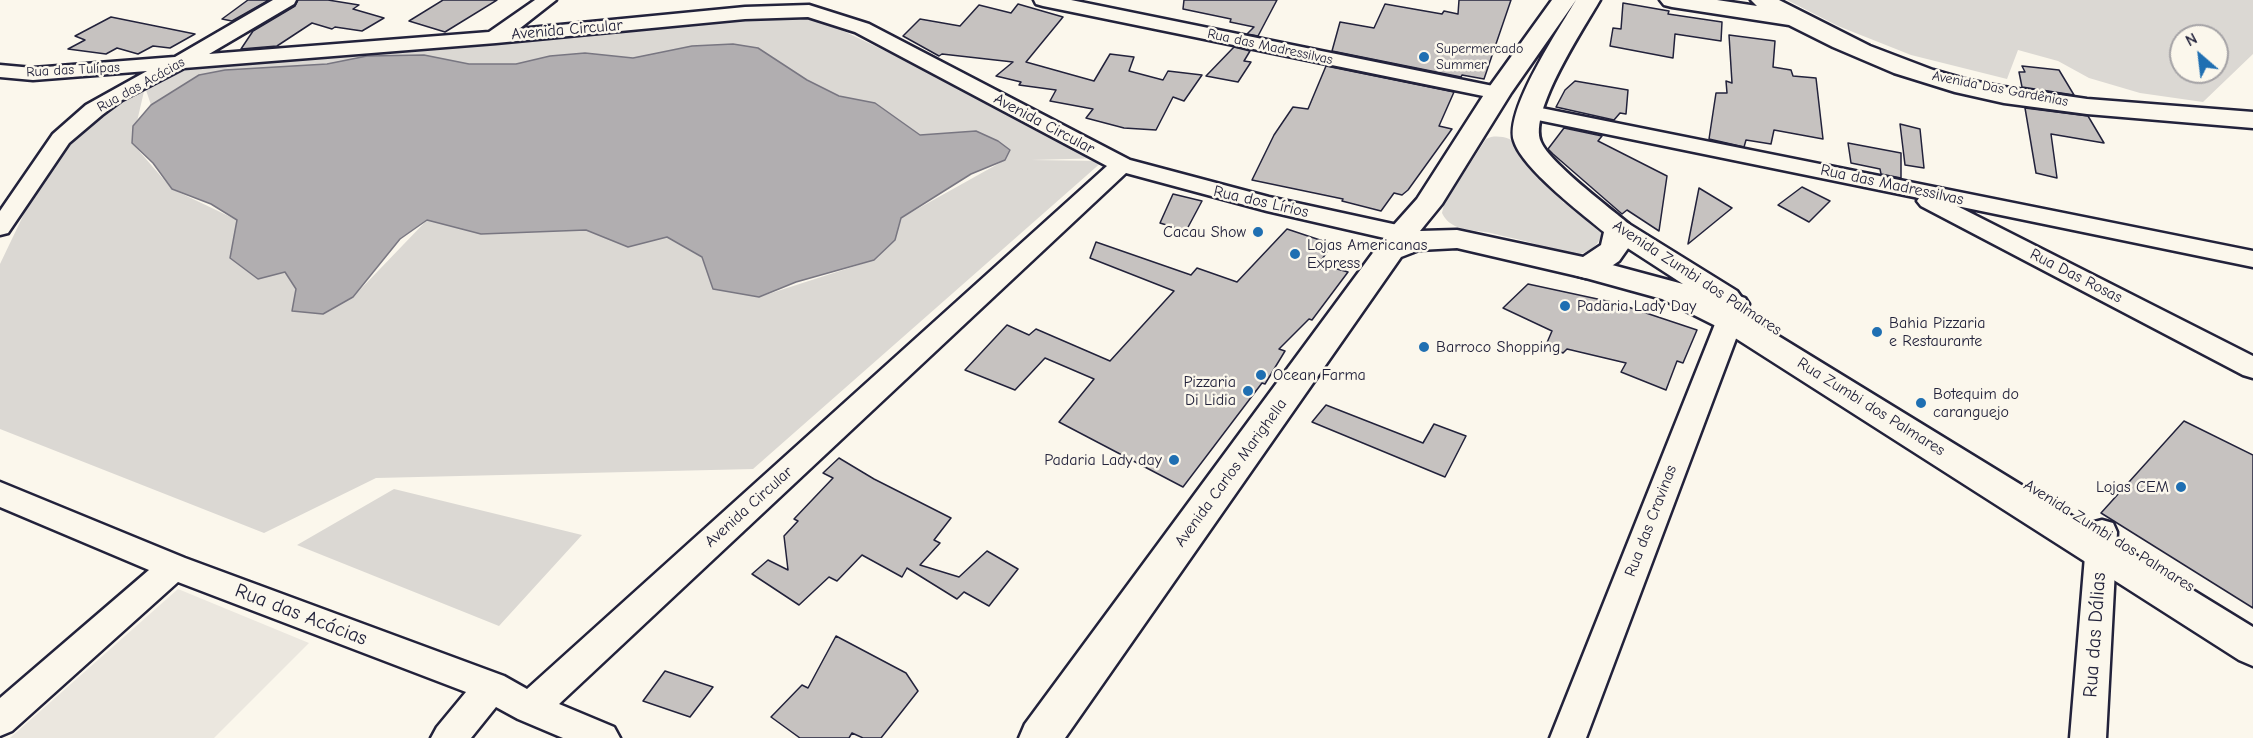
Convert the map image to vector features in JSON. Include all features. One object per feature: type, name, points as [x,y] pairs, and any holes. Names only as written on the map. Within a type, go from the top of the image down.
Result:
[{"type":"main road","name":"Avenida Carlos Marighella","points":[[1040,738],[1397,242],[1428,204],[1498,93],[1564,0]]},
{"type":"main road","points":[[1476,128],[1503,128],[1528,124],[1547,67],[1588,0]]},
{"type":"main road","name":"Avenida Das Gardênias","points":[[1672,0],[1794,19]]},
{"type":"main road","name":"Avenida Das Gardênias","points":[[1763,0],[1794,19],[1882,59],[1925,75],[1959,84],[2074,104],[2253,120]]},
{"type":"main road","name":"Avenida Zumbi dos Palmares","points":[[1528,124],[1528,144],[1545,164],[1619,230],[1733,312]]},
{"type":"main road","points":[[1428,204],[1437,220],[1457,239]]},
{"type":"main road","points":[[1586,268],[1613,252],[1618,242],[1619,230]]},
{"type":"main road","name":"Rua Zumbi dos Palmares","points":[[1397,242],[1457,239],[1586,268],[1733,312],[2101,542],[2253,648]]},
{"type":"main road","name":"Avenida Zumbi dos Palmares","points":[[2101,542],[2253,625]]},
{"type":"street","name":"Rua das Acácias","points":[[0,228],[62,139],[77,124],[115,96],[181,62],[287,0]]},
{"type":"street","points":[[495,37],[547,0]]},
{"type":"street","name":"Rua das Madressilvas","points":[[1043,0],[1498,93]]},
{"type":"street","name":"Avenida Circular","points":[[181,62],[495,37],[816,6],[1122,165],[530,708]]},
{"type":"street","name":"Rua das Tulípas","points":[[0,71],[33,74],[181,62]]},
{"type":"street","name":"Rua das Madressilvas","points":[[1528,124],[1898,186],[2253,259]]},
{"type":"street","name":"Rua dos Lírios","points":[[1122,165],[1397,242]]},
{"type":"street","name":"Rua Das Rosas","points":[[1898,186],[2253,368]]},
{"type":"street","name":"Rua das Cravinas","points":[[1568,738],[1733,312]]},
{"type":"street","name":"Rua das Acácias","points":[[0,494],[174,567],[492,687],[530,708],[602,738]]},
{"type":"street","name":"Rua das Dálias","points":[[2088,738],[2101,542]]},
{"type":"street","points":[[0,720],[174,567]]},
{"type":"street","points":[[449,738],[492,687]]},
{"type":"shaded area","points":[[1787,0],[2253,0],[2253,54],[2229,77],[2229,24],[2169,24],[2169,84],[2222,84],[2203,102],[2140,93],[2089,78],[2058,61],[2018,50],[2007,79],[1911,55],[1838,26]]},
{"type":"shaded area","points":[[777,12],[829,24],[1108,158],[1031,160],[1103,161],[753,469],[376,478],[264,533],[0,429],[0,264],[55,149],[147,79],[146,85],[199,63]],"holes":[[[692,46],[807,80],[839,96],[875,103],[920,135],[976,131],[1010,151],[1005,160],[901,218],[874,260],[759,297],[713,289],[702,257],[667,237],[628,247],[586,230],[481,234],[427,220],[353,297],[323,314],[292,311],[296,289],[285,272],[237,220],[172,189],[132,143],[145,87],[151,105],[199,75],[327,64],[367,56],[424,55],[469,64],[516,64],[550,56],[585,53],[633,58]]]},
{"type":"shaded area","points":[[733,44],[758,48],[807,80],[839,96],[875,103],[920,135],[976,131],[998,141],[1010,150],[1005,160],[971,174],[901,218],[895,240],[874,260],[796,282],[759,297],[713,289],[702,257],[667,237],[628,247],[586,230],[481,234],[427,220],[400,239],[353,297],[323,314],[292,311],[296,289],[285,272],[258,279],[230,258],[237,220],[211,204],[172,189],[153,163],[132,143],[133,126],[151,105],[199,75],[225,70],[327,64],[367,56],[424,55],[469,64],[516,64],[550,56],[585,53],[633,58],[692,46]]},
{"type":"shaded area","points":[[1491,137],[1512,140],[1537,164],[1535,173],[1564,203],[1584,209],[1602,230],[1601,237],[1592,248],[1578,255],[1563,256],[1526,241],[1460,228],[1447,221],[1442,213],[1444,204],[1486,139]]},
{"type":"shaded area","points":[[394,489],[582,535],[499,626],[297,545]]},
{"type":"shaded area","points":[[178,589],[309,643],[214,738],[10,738]]},
{"type":"building","points":[[248,0],[269,0],[232,21],[222,19]]},
{"type":"building","points":[[298,0],[328,0],[359,5],[353,9],[384,18],[362,31],[335,27],[332,29],[312,23],[277,46],[241,49],[253,31],[295,6]]},
{"type":"building","points":[[443,0],[497,0],[445,32],[409,21]]},
{"type":"building","points":[[1184,0],[1277,0],[1258,36],[1247,34],[1254,27],[1230,22],[1231,19],[1183,9]]},
{"type":"building","points":[[1459,0],[1511,0],[1484,79],[1462,75],[1461,77],[1332,51],[1340,22],[1374,28],[1385,4],[1442,14],[1444,11],[1458,14]]},
{"type":"building","points":[[1623,3],[1669,11],[1668,14],[1722,22],[1721,41],[1675,34],[1673,58],[1610,46],[1613,28],[1621,29]]},
{"type":"building","points":[[1018,4],[1063,17],[1026,62],[1094,81],[1110,54],[1134,57],[1129,71],[1163,80],[1168,71],[1202,75],[1184,101],[1173,97],[1156,130],[1124,128],[1086,118],[1093,109],[1050,101],[1056,90],[1019,85],[1021,82],[996,76],[1013,62],[942,54],[939,56],[903,36],[920,19],[960,26],[979,5],[1011,13]]},
{"type":"building","points":[[111,17],[195,34],[170,48],[153,46],[138,54],[117,48],[106,54],[68,49],[85,40],[75,36]]},
{"type":"building","points":[[1729,35],[1775,41],[1773,67],[1791,70],[1793,76],[1816,78],[1823,139],[1774,130],[1771,144],[1746,140],[1744,147],[1709,139],[1716,93],[1727,93],[1726,81],[1732,83]]},
{"type":"building","points":[[1234,47],[1250,51],[1244,61],[1251,62],[1238,82],[1206,76]]},
{"type":"building","points":[[1326,66],[1454,92],[1439,126],[1452,129],[1408,190],[1402,195],[1394,193],[1381,211],[1342,201],[1343,199],[1252,180],[1274,135],[1293,107],[1308,109]]},
{"type":"building","points":[[2022,66],[2059,70],[2074,95],[2022,87],[2019,72],[2025,72]]},
{"type":"building","points":[[1575,81],[1628,90],[1626,114],[1620,113],[1614,120],[1556,107],[1565,90]]},
{"type":"building","points":[[2025,108],[2088,116],[2104,143],[2051,134],[2057,178],[2036,173]]},
{"type":"building","points":[[1900,124],[1920,129],[1924,168],[1905,165]]},
{"type":"building","points":[[1564,128],[1602,136],[1598,141],[1667,176],[1659,231],[1627,210],[1622,214],[1548,149]]},
{"type":"building","points":[[1848,143],[1901,153],[1901,178],[1881,174],[1880,169],[1851,163]]},
{"type":"building","points":[[1802,187],[1830,201],[1809,222],[1778,205]]},
{"type":"building","points":[[1699,188],[1732,208],[1688,244]]},
{"type":"building","points":[[1173,194],[1202,201],[1186,231],[1160,223]]},
{"type":"building","points":[[1287,229],[1332,244],[1319,264],[1348,272],[1312,320],[1309,319],[1279,349],[1285,351],[1265,384],[1262,383],[1183,487],[1059,422],[1094,379],[1045,358],[1015,390],[965,370],[1007,325],[1029,335],[1036,329],[1110,361],[1174,291],[1090,258],[1096,242],[1191,275],[1197,268],[1237,282]]},
{"type":"building","points":[[1528,284],[1616,303],[1697,330],[1683,363],[1677,361],[1666,390],[1621,372],[1626,363],[1567,349],[1563,353],[1546,345],[1552,331],[1503,308]]},
{"type":"building","points":[[1326,405],[1423,443],[1434,424],[1466,436],[1445,477],[1312,422]]},
{"type":"building","name":"Lojas CEM","points":[[2184,421],[2253,455],[2253,608],[2101,513]]},
{"type":"building","points":[[839,458],[874,479],[951,518],[934,540],[940,543],[920,565],[959,577],[987,551],[1018,569],[989,606],[964,592],[957,599],[907,568],[902,577],[862,555],[837,581],[829,577],[799,605],[752,574],[768,560],[788,570],[784,536],[798,521],[794,519],[833,478],[823,473]]},
{"type":"building","points":[[836,636],[906,673],[918,691],[881,738],[863,738],[852,733],[849,738],[800,738],[771,717],[802,685],[808,688]]},
{"type":"building","points":[[665,671],[713,687],[690,717],[643,701]]},
{"type":"place","name":"Supermercado Summer","points":[[1424,57]]},
{"type":"place","name":"Cacau Show","points":[[1258,232]]},
{"type":"place","name":"Lojas Americanas Express","points":[[1295,254]]},
{"type":"place","name":"Padaria Lady Day","points":[[1565,306]]},
{"type":"place","name":"Bahia Pizzaria e Restaurante","points":[[1877,332]]},
{"type":"place","name":"Barroco Shopping","points":[[1424,347]]},
{"type":"place","name":"Ocean Farma","points":[[1261,375]]},
{"type":"place","name":"Pizzaria Di Lidia","points":[[1248,391]]},
{"type":"place","name":"Botequim do caranguejo","points":[[1921,403]]},
{"type":"place","name":"Padaria Lady day","points":[[1174,460]]},
{"type":"place","name":"Lojas CEM","points":[[2181,487]]}]
